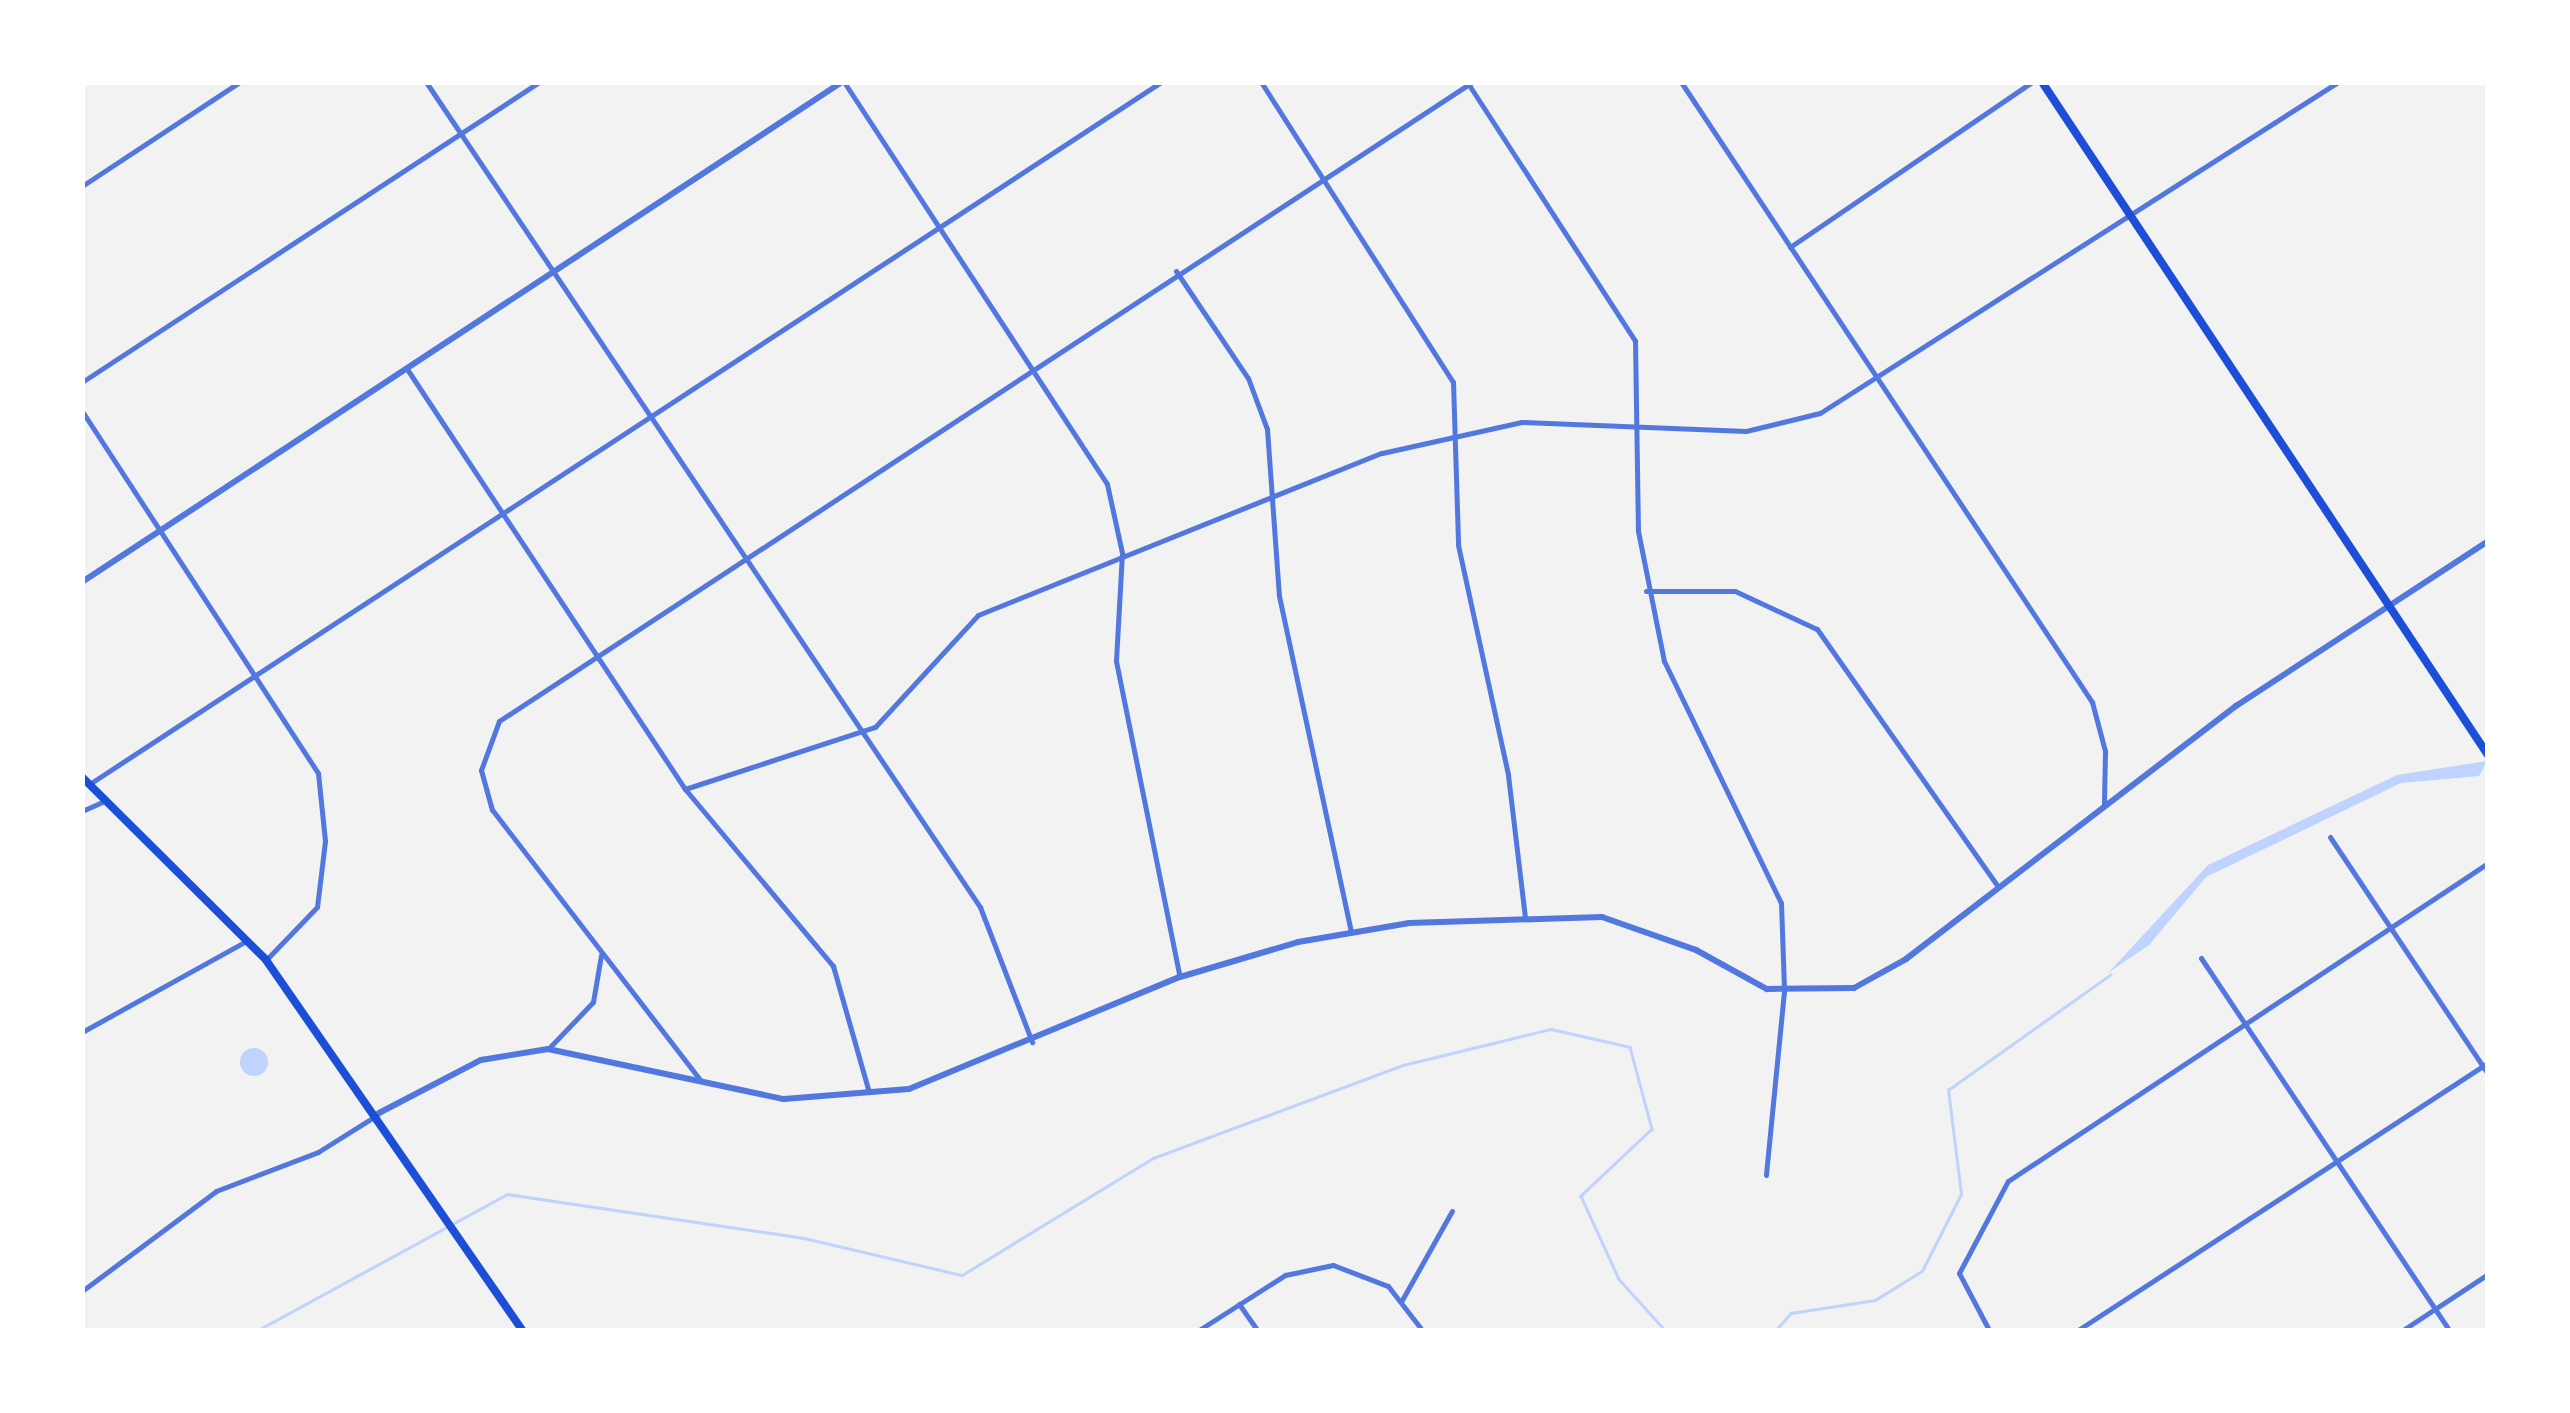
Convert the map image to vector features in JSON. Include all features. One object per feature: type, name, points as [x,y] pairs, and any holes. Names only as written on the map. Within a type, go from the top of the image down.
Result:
[{"type":"main road","points":[[2042,82],[2488,755]]},
{"type":"main road","points":[[82,777],[109,799],[266,960],[379,1114],[522,1330]]},
{"type":"street","points":[[82,186],[240,82]]},
{"type":"street","points":[[426,82],[859,737],[992,928],[1032,1042]]},
{"type":"street","points":[[82,382],[539,82]]},
{"type":"street","points":[[82,582],[843,82],[1107,484],[1122,553],[1116,661],[1180,977]]},
{"type":"street","points":[[91,784],[1161,82]]},
{"type":"street","points":[[1261,82],[1446,364],[1457,434],[1458,545],[1508,775],[1525,917]]},
{"type":"street","points":[[1681,82],[2092,702],[2106,751],[2104,805]]},
{"type":"street","points":[[1790,247],[2032,82]]},
{"type":"street","points":[[685,788],[762,757],[859,737],[964,625],[1272,491],[1457,434],[1522,422],[1636,421],[1772,427],[1878,382],[2129,213],[2338,82]]},
{"type":"street","points":[[702,1082],[492,810],[483,753],[512,708],[1031,364],[1470,83],[1628,326],[1646,592],[1693,731],[1770,867],[1786,933],[1766,1176]]},
{"type":"street","points":[[1176,270],[1248,378],[1267,429],[1279,596],[1351,931]]},
{"type":"street","points":[[407,369],[685,788],[833,966],[870,1095]]},
{"type":"street","points":[[82,411],[311,756],[325,810],[316,906],[266,960]]},
{"type":"street","points":[[82,1291],[216,1191],[318,1152],[379,1114],[481,1060],[548,1049],[784,1098],[870,1095],[946,1078],[1180,977],[1351,931],[1525,917],[1637,925],[1784,991],[1811,995],[1872,980],[2104,805],[2488,541]]},
{"type":"street","points":[[1646,592],[1734,592],[1817,629],[1998,887]]},
{"type":"street","points":[[82,811],[109,799]]},
{"type":"street","points":[[2330,837],[2485,1064],[2488,1074]]},
{"type":"street","points":[[1989,1330],[1959,1273],[2008,1181],[2488,863]]},
{"type":"street","points":[[82,1032],[249,940]]},
{"type":"street","points":[[548,1049],[593,1002],[601,952]]},
{"type":"street","points":[[2201,958],[2449,1330]]},
{"type":"street","points":[[2078,1330],[2485,1064]]},
{"type":"street","points":[[1401,1301],[1452,1211]]},
{"type":"street","points":[[1198,1330],[1239,1304],[1317,1266],[1363,1272],[1401,1301],[1422,1330]]},
{"type":"street","points":[[2403,1330],[2488,1274]]},
{"type":"street","points":[[1239,1304],[1257,1330]]},
{"type":"water","points":[[2487,761],[2479,776],[2401,783],[2206,877],[2149,945],[2108,973],[2208,865],[2397,775]]},
{"type":"water","points":[[254,1048],[264,1052],[268,1062],[264,1072],[254,1076],[244,1072],[240,1062],[244,1052]]},
{"type":"waterway","points":[[1776,1330],[1791,1313],[1875,1300],[1922,1271],[1961,1194],[1948,1090],[2110,975]]},
{"type":"waterway","points":[[258,1330],[507,1194],[804,1238],[962,1275],[1153,1158],[1403,1065],[1551,1029],[1630,1047],[1652,1129],[1581,1196],[1619,1279],[1665,1330]]}]
